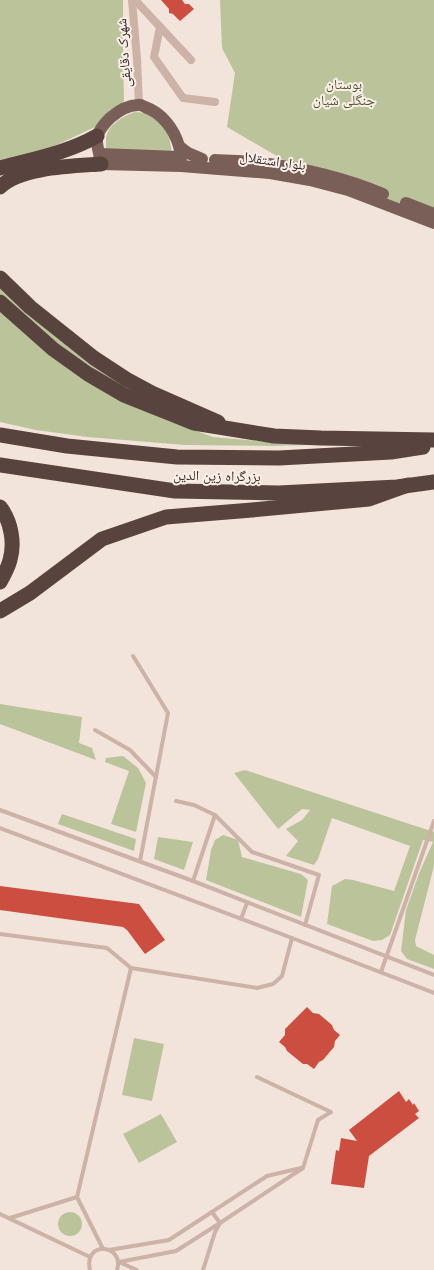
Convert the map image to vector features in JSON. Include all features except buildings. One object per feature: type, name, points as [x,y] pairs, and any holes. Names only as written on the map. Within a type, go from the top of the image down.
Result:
[{"type":"highway","points":[[0,168],[62,152],[82,145],[97,136]]},
{"type":"highway","points":[[62,152],[100,159]]},
{"type":"highway","points":[[0,187],[4,182],[25,174],[100,159]]},
{"type":"highway","points":[[0,278],[30,307],[94,358],[126,379],[152,393],[235,430]]},
{"type":"highway","points":[[0,302],[18,319],[88,374],[124,395],[194,423],[274,436],[434,440]]},
{"type":"highway","name":"بزرگراه زین الدین","points":[[0,436],[67,446],[186,457],[279,458],[391,452],[434,446]]},
{"type":"highway","name":"بزرگراه زین الدین","points":[[0,465],[175,491],[279,492],[408,486],[434,482]]},
{"type":"highway","points":[[0,611],[30,593],[102,539],[166,516],[369,499],[408,486]]},
{"type":"highway","points":[[0,507],[8,522],[12,547],[10,561],[0,582]]},
{"type":"main road","points":[[100,159],[97,136],[103,125],[116,113],[139,104],[151,109],[162,117],[172,130],[181,157]]},
{"type":"main road","name":"بلوار استقلال","points":[[181,157],[310,180],[348,190],[434,223]]},
{"type":"main road","name":"بلوار استقلال","points":[[100,159],[181,157],[259,162],[306,170],[357,183],[434,214]]},
{"type":"street","points":[[134,0],[191,60]]},
{"type":"street","name":"شهرک دقایقی","points":[[134,0],[139,104]]},
{"type":"street","points":[[160,27],[154,57],[182,98],[215,102]]},
{"type":"lane","points":[[133,656],[168,713],[140,861]]},
{"type":"lane","points":[[95,730],[130,750],[156,777]]},
{"type":"lane","points":[[176,801],[194,804],[215,816],[252,852],[320,875],[305,925]]},
{"type":"lane","points":[[0,810],[193,881],[434,976]]},
{"type":"lane","points":[[193,881],[215,816]]},
{"type":"lane","points":[[381,972],[434,821]]},
{"type":"lane","points":[[0,828],[381,972],[434,994]]},
{"type":"lane","points":[[241,919],[247,903]]},
{"type":"lane","points":[[0,934],[107,948],[131,968],[257,988],[273,984],[282,976],[292,938]]},
{"type":"lane","points":[[131,968],[77,1197],[106,1250],[114,1254],[119,1262],[137,1270]]},
{"type":"lane","points":[[119,1262],[176,1251],[303,1168],[318,1120],[331,1112],[257,1077]]},
{"type":"lane","points":[[90,1270],[90,1257],[95,1251],[169,1240],[267,1176],[303,1168]]},
{"type":"lane","points":[[10,1218],[77,1197]]},
{"type":"lane","points":[[212,1212],[220,1223]]},
{"type":"lane","points":[[0,1214],[90,1257]]},
{"type":"lane","points":[[203,1270],[215,1232],[220,1223]]},
{"type":"lane","points":[[117,1270],[119,1262]]},
{"type":"green space","points":[[0,0],[123,0],[124,101],[95,127],[29,158],[0,163]]},
{"type":"green space","name":"بوستان جنگلی شیان","points":[[220,0],[434,0],[434,222],[311,176],[227,127],[235,73],[222,48]]},
{"type":"green space","points":[[135,112],[147,113],[166,128],[172,154],[106,150],[107,133],[113,125]]},
{"type":"green space","points":[[0,284],[141,392],[123,390],[38,329],[0,294]]},
{"type":"green space","points":[[0,306],[161,418],[213,437],[280,443],[353,444],[271,446],[185,445],[87,437],[36,430],[0,422]]},
{"type":"green space","points":[[0,704],[82,717],[79,743],[92,748],[96,760],[0,724]]},
{"type":"green space","points":[[123,756],[138,768],[146,783],[136,832],[111,824],[129,771],[105,762],[106,758]]},
{"type":"green space","points":[[245,770],[434,832],[434,866],[415,940],[416,946],[434,955],[434,969],[407,959],[401,951],[406,910],[433,842],[423,840],[390,935],[382,940],[373,941],[327,924],[332,886],[345,879],[394,891],[410,846],[332,818],[318,859],[314,865],[286,856],[298,841],[286,829],[302,820],[310,810],[302,809],[278,829],[234,773]]},
{"type":"green space","points":[[62,814],[136,839],[134,851],[58,824]]},
{"type":"green space","points":[[223,835],[238,840],[242,857],[301,874],[308,880],[301,917],[206,880],[211,850],[215,840]]},
{"type":"green space","points":[[158,837],[193,842],[184,870],[154,859]]},
{"type":"green space","points":[[134,1038],[164,1044],[152,1101],[122,1095]]},
{"type":"green space","points":[[161,1114],[177,1142],[139,1163],[123,1134]]},
{"type":"green space","points":[[70,1212],[79,1215],[82,1224],[79,1233],[70,1236],[61,1233],[58,1224],[61,1215]]}]
